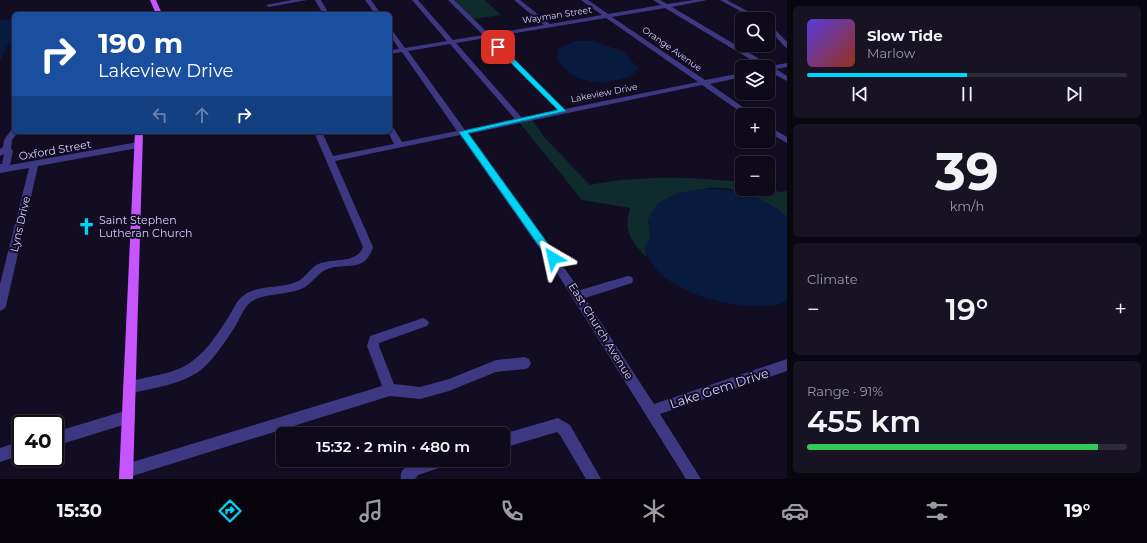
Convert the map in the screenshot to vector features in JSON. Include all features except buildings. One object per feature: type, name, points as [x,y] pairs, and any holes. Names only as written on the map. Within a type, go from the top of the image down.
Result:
[{"type":"main road","points":[[152,0],[158,12]]},
{"type":"main road","points":[[126,475],[139,134]]},
{"type":"street","points":[[272,12],[268,2],[304,0]]},
{"type":"street","points":[[318,0],[325,12]]},
{"type":"street","points":[[368,0],[377,12]]},
{"type":"street","points":[[415,0],[520,120]]},
{"type":"street","points":[[451,0],[563,111]]},
{"type":"street","points":[[518,0],[549,26]]},
{"type":"street","name":"Orange Avenue","points":[[584,0],[740,108]]},
{"type":"street","points":[[656,0],[756,60]]},
{"type":"street","name":"Wayman Street","points":[[392,52],[704,0]]},
{"type":"street","points":[[723,0],[746,12]]},
{"type":"street","points":[[775,32],[787,46]]},
{"type":"street","name":"East Church Avenue","points":[[392,34],[578,295],[694,479]]},
{"type":"street","points":[[775,67],[787,65]]},
{"type":"street","points":[[775,71],[787,78]]},
{"type":"street","name":"Lakeview Drive","points":[[329,160],[735,76]]},
{"type":"street","points":[[392,133],[399,145]]},
{"type":"street","points":[[775,133],[787,141]]},
{"type":"street","points":[[0,169],[6,165],[10,151],[3,151],[12,134]]},
{"type":"street","points":[[129,388],[179,374],[194,367],[210,352],[230,325],[239,308],[250,297],[300,285],[312,273],[323,267],[361,260],[367,254],[368,247],[319,134]]},
{"type":"street","name":"Oxford Street","points":[[0,169],[34,165],[138,145]]},
{"type":"street","name":"Lyns Drive","points":[[0,306],[34,165]]},
{"type":"street","points":[[578,295],[628,280]]},
{"type":"street","points":[[390,390],[373,346],[374,340],[423,323]]},
{"type":"street","points":[[126,475],[390,390],[420,393],[449,385],[496,366],[525,363]]},
{"type":"street","name":"Lake Gem Drive","points":[[651,411],[787,365]]},
{"type":"street","points":[[64,435],[128,417]]},
{"type":"street","points":[[510,439],[558,424],[565,430],[594,479]]},
{"type":"street","points":[[0,455],[12,451]]},
{"type":"street","points":[[408,479],[414,469],[420,467]]},
{"type":"green space","points":[[454,0],[485,0],[501,15],[473,19]]},
{"type":"green space","points":[[532,120],[546,139],[590,185],[647,178],[703,179],[735,181],[735,190],[725,188],[702,189],[683,198],[648,219],[650,238],[645,247],[647,258],[630,236],[627,224],[630,208],[582,200],[519,122]]},
{"type":"green space","points":[[775,190],[780,192],[787,191],[787,217],[778,210],[753,196],[775,196]]},
{"type":"water","points":[[12,19],[12,42],[6,47],[0,62],[0,20]]},
{"type":"water","points":[[576,41],[593,41],[625,52],[638,69],[631,76],[606,83],[592,82],[578,78],[571,74],[557,60],[558,49]]},
{"type":"water","points":[[701,189],[735,191],[735,196],[757,197],[787,217],[787,300],[772,306],[754,306],[716,301],[678,286],[663,276],[652,263],[645,247],[650,238],[648,219],[658,203],[677,193]]},
{"type":"place","name":"Saint Stephen Lutheran Church","points":[[86,226]]},
{"type":"route","points":[[498,47],[563,111],[463,132],[553,258]]}]
